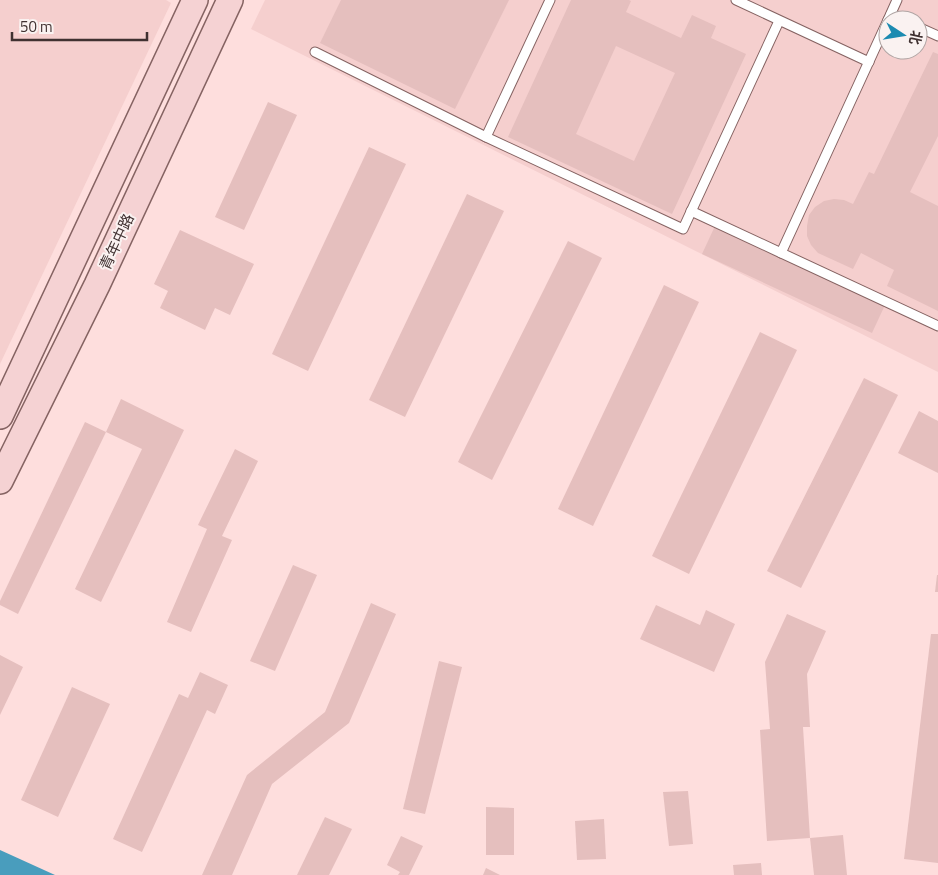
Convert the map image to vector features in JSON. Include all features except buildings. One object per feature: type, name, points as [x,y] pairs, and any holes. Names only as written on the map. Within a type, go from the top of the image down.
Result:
[{"type":"main road","points":[[0,416],[194,0]]},
{"type":"main road","name":"青年中路","points":[[0,481],[97,285],[230,0]]},
{"type":"lane","points":[[486,137],[550,0]]},
{"type":"lane","points":[[736,0],[869,62]]},
{"type":"lane","points":[[315,52],[486,137],[683,229],[779,21]]},
{"type":"lane","points":[[780,253],[878,42]]},
{"type":"lane","points":[[691,211],[938,326]]},
{"type":"shaded area","points":[[0,0],[166,0],[171,3],[0,364]]},
{"type":"shaded area","points":[[265,0],[938,0],[938,372],[251,29]]},
{"type":"water","points":[[0,850],[55,875],[0,875]]}]
